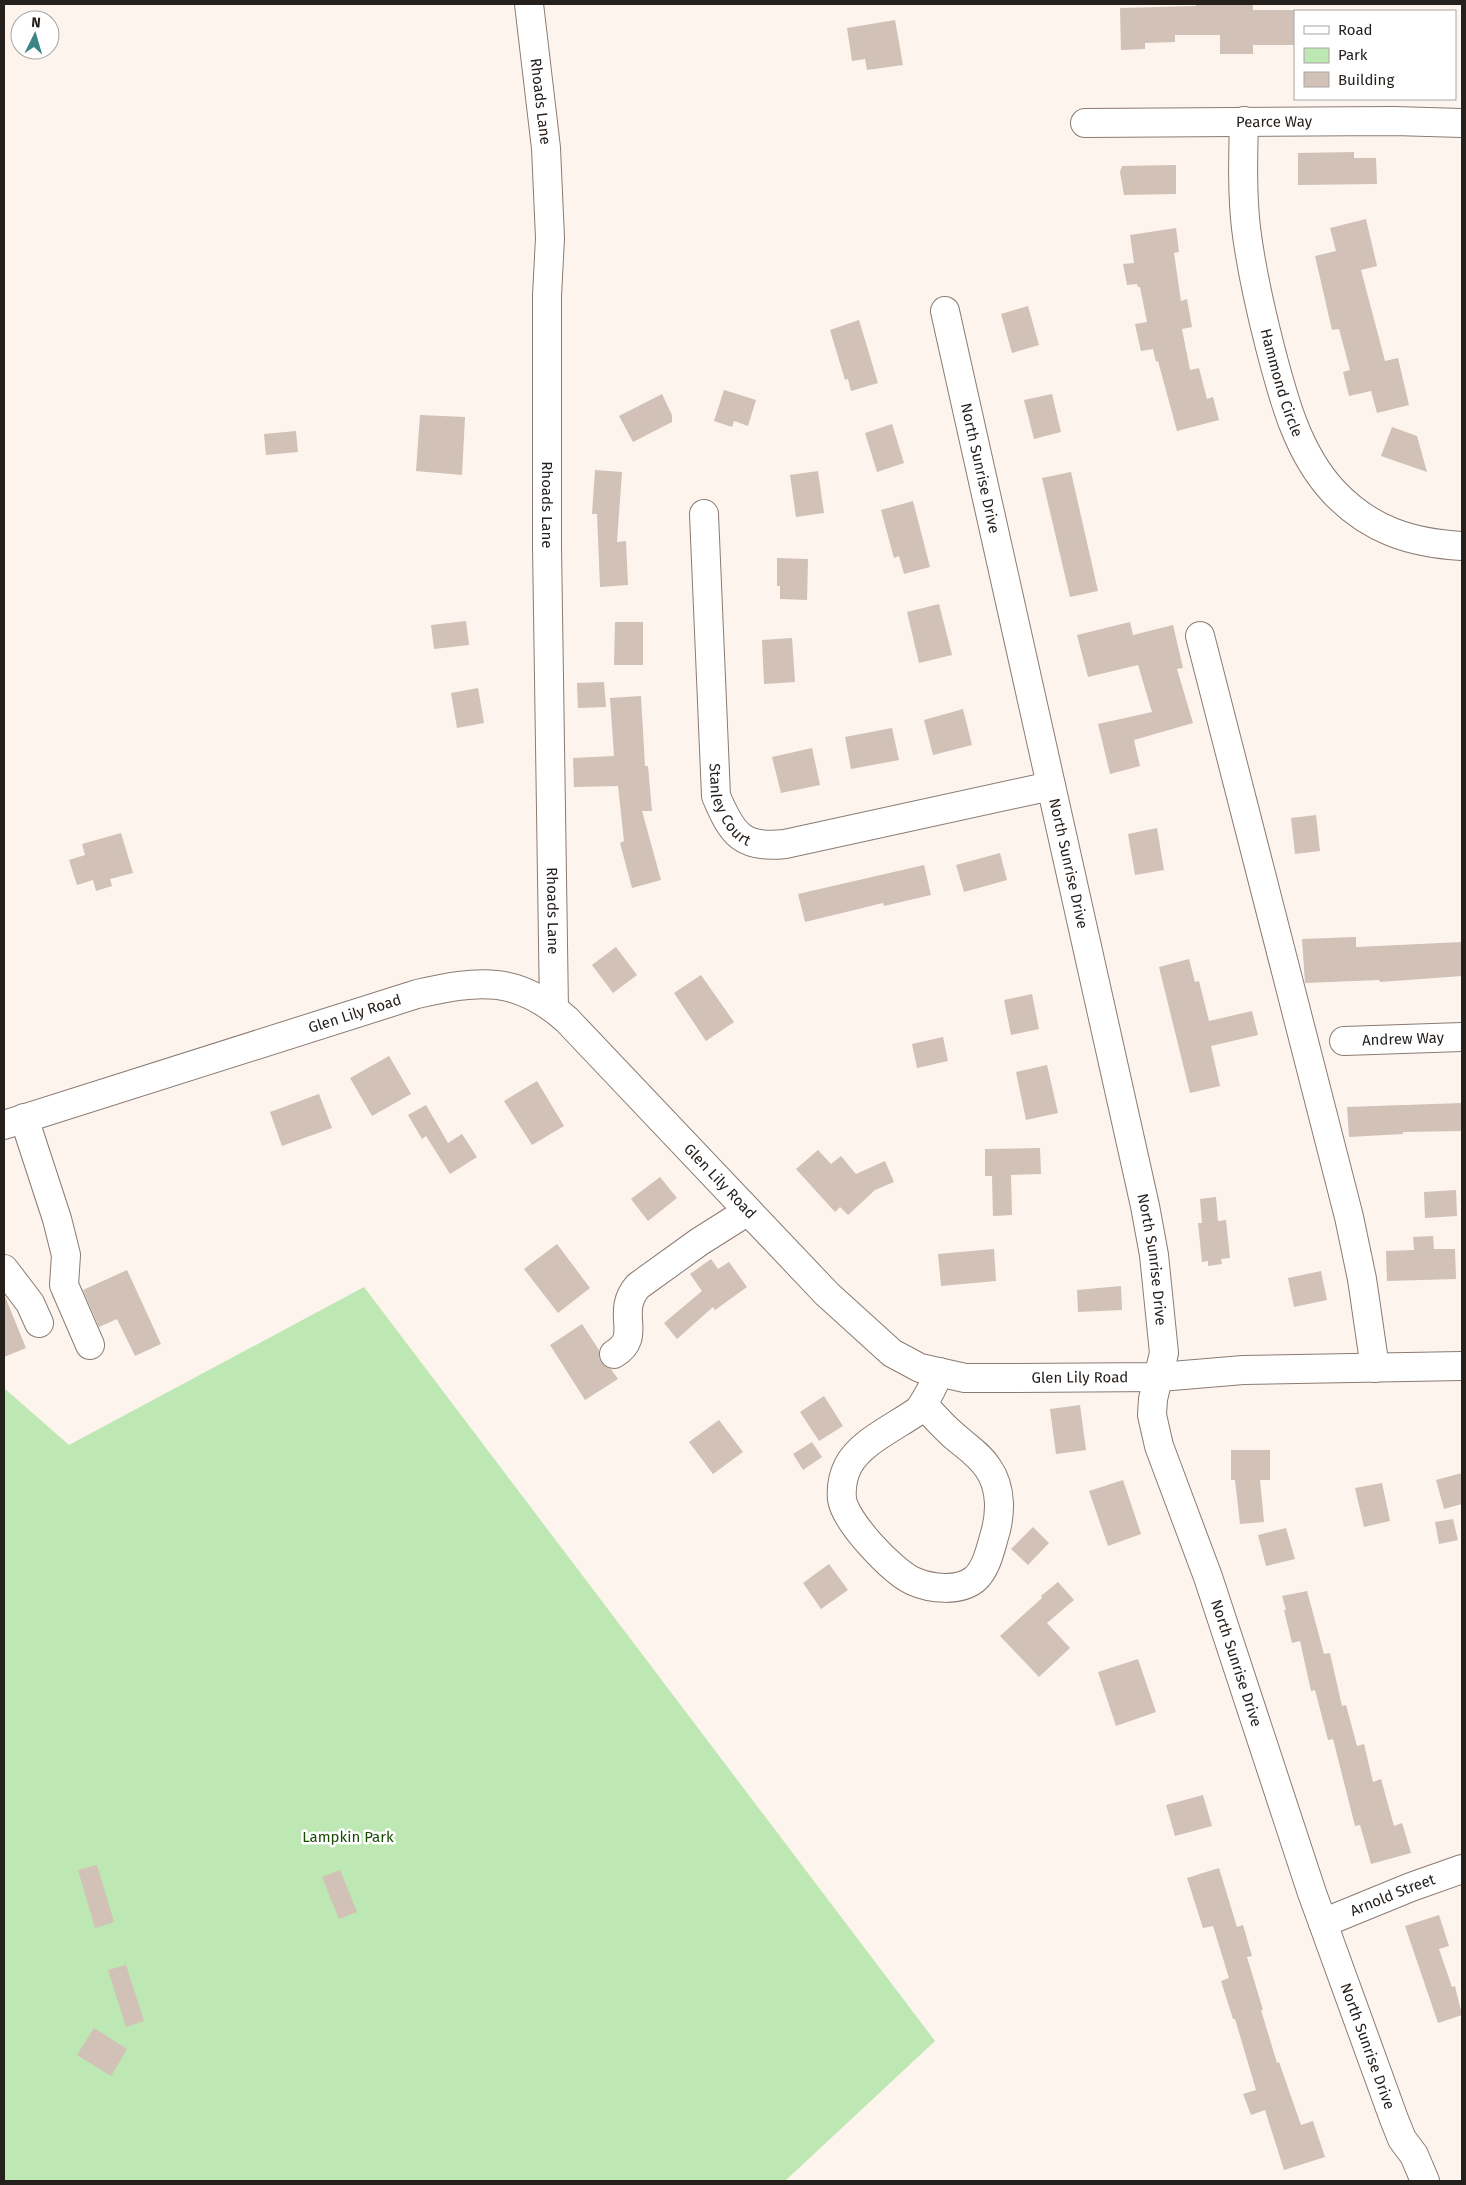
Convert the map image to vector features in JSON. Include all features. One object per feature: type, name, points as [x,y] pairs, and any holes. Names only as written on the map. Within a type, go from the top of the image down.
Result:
[{"type":"street","name":"Rhoads Lane","points":[[530,4],[546,148],[550,238],[547,306],[547,526],[554,1009]]},
{"type":"street","name":"Pearce Way","points":[[1085,123],[1244,121],[1462,123]]},
{"type":"street","name":"Hammond Circle","points":[[1244,121],[1244,201],[1253,272],[1281,387],[1297,433],[1307,454],[1319,474],[1334,492],[1371,521],[1393,533],[1416,541],[1462,546]]},
{"type":"street","name":"North Sunrise Drive","points":[[945,310],[1145,1206],[1154,1255],[1164,1353],[1160,1377],[1153,1399],[1152,1415],[1159,1446],[1210,1585],[1323,1923],[1394,2119],[1402,2139],[1414,2155],[1425,2181]]},
{"type":"street","name":"Stanley Court","points":[[704,514],[716,796],[733,829],[747,841],[766,846],[785,844],[1051,786]]},
{"type":"street","points":[[1200,636],[1349,1217],[1362,1279],[1375,1368]]},
{"type":"street","name":"Glen Lily Road","points":[[14,1121],[417,994],[454,986],[487,984],[518,989],[554,1009],[827,1294],[892,1353],[920,1368],[965,1378],[1160,1377],[1243,1370],[1462,1366]]},
{"type":"street","name":"Andrew Way","points":[[1344,1041],[1462,1037]]},
{"type":"street","points":[[14,1121],[57,1219],[66,1255],[64,1285],[90,1345]]},
{"type":"street","points":[[614,1354],[627,1343],[628,1305],[632,1293],[638,1286],[699,1242],[748,1211]]},
{"type":"street","points":[[4,1269],[30,1303],[38,1323]]},
{"type":"street","points":[[923,1404],[952,1434],[973,1451],[988,1468],[996,1486],[999,1504],[997,1522],[986,1562],[975,1578],[958,1588],[934,1587],[912,1580],[858,1530],[842,1500],[842,1481],[848,1465],[861,1448],[919,1410],[940,1372]]},
{"type":"street","name":"Arnold Street","points":[[1323,1923],[1411,1887],[1462,1869]]},
{"type":"green space","name":"Lampkin Park","points":[[364,1287],[935,2041],[785,2181],[4,2181],[4,1388],[69,1445]]},
{"type":"building","points":[[1196,4],[1253,4],[1253,10],[1294,10],[1294,45],[1253,45],[1253,54],[1220,54],[1220,35],[1175,35],[1175,42],[1145,43],[1145,49],[1121,50],[1120,8],[1196,6]]},
{"type":"building","points":[[895,20],[903,65],[867,70],[865,59],[852,61],[847,28]]},
{"type":"building","points":[[1354,152],[1354,158],[1376,158],[1377,184],[1298,185],[1298,153]]},
{"type":"building","points":[[1176,165],[1176,194],[1124,195],[1120,172],[1122,166]]},
{"type":"building","points":[[1366,219],[1377,266],[1361,270],[1385,361],[1398,358],[1409,405],[1377,413],[1371,391],[1349,396],[1343,372],[1350,370],[1339,329],[1332,330],[1315,256],[1336,251],[1330,228]]},
{"type":"building","points":[[1176,228],[1179,252],[1174,253],[1181,301],[1187,299],[1192,327],[1182,329],[1190,370],[1199,368],[1207,399],[1213,397],[1219,420],[1177,431],[1153,349],[1141,351],[1135,324],[1147,322],[1140,287],[1137,284],[1127,285],[1123,264],[1134,263],[1130,235]]},
{"type":"building","points":[[1028,306],[1039,345],[1012,353],[1001,314]]},
{"type":"building","points":[[859,320],[878,383],[851,391],[848,379],[845,380],[830,330]]},
{"type":"building","points":[[724,390],[756,400],[748,426],[734,421],[732,427],[714,421]]},
{"type":"building","points":[[662,394],[672,415],[672,422],[633,442],[619,416]]},
{"type":"building","points":[[1052,394],[1061,432],[1034,439],[1024,400]]},
{"type":"building","points":[[420,415],[465,417],[462,475],[416,471]]},
{"type":"building","points":[[892,424],[904,463],[877,472],[865,433]]},
{"type":"building","points":[[1392,427],[1417,436],[1427,472],[1381,456]]},
{"type":"building","points":[[296,431],[298,452],[266,455],[264,434]]},
{"type":"building","points":[[595,470],[622,472],[617,542],[626,541],[628,585],[600,587],[597,514],[592,514]]},
{"type":"building","points":[[818,471],[824,513],[796,517],[790,475]]},
{"type":"building","points":[[1071,472],[1098,591],[1070,597],[1042,478]]},
{"type":"building","points":[[913,501],[930,567],[904,574],[899,556],[894,558],[881,510]]},
{"type":"building","points":[[777,558],[808,559],[807,600],[780,599],[780,586],[777,586]]},
{"type":"building","points":[[939,604],[952,655],[919,663],[907,612]]},
{"type":"building","points":[[466,621],[469,645],[434,649],[431,625]]},
{"type":"building","points":[[615,622],[643,622],[643,665],[614,665]]},
{"type":"building","points":[[1130,622],[1133,635],[1173,625],[1183,668],[1177,669],[1193,723],[1134,740],[1140,766],[1110,774],[1098,724],[1152,712],[1138,665],[1088,677],[1077,635]]},
{"type":"building","points":[[792,638],[795,682],[764,684],[762,640]]},
{"type":"building","points":[[604,682],[606,707],[578,708],[577,683]]},
{"type":"building","points":[[478,688],[484,723],[457,728],[451,693]]},
{"type":"building","points":[[641,696],[645,766],[648,766],[652,811],[642,811],[661,880],[632,888],[620,843],[624,841],[618,786],[574,787],[573,758],[614,756],[610,698]]},
{"type":"building","points":[[963,709],[972,745],[933,755],[924,720]]},
{"type":"building","points":[[892,728],[899,760],[851,769],[845,737]]},
{"type":"building","points":[[812,748],[820,785],[781,793],[772,757]]},
{"type":"building","points":[[1316,815],[1320,851],[1295,854],[1291,818]]},
{"type":"building","points":[[1157,828],[1164,870],[1135,875],[1128,834]]},
{"type":"building","points":[[121,833],[133,873],[110,879],[112,886],[96,891],[93,880],[77,885],[69,860],[85,855],[82,844]]},
{"type":"building","points":[[1000,853],[1007,880],[964,892],[956,865]]},
{"type":"building","points":[[924,865],[931,895],[884,906],[883,903],[805,922],[798,894]]},
{"type":"building","points":[[1356,937],[1356,947],[1462,942],[1462,976],[1380,982],[1379,980],[1305,983],[1302,939]]},
{"type":"building","points":[[616,947],[637,975],[613,993],[592,965]]},
{"type":"building","points":[[1189,959],[1195,982],[1199,981],[1209,1021],[1252,1011],[1258,1035],[1211,1046],[1220,1086],[1190,1093],[1159,967]]},
{"type":"building","points":[[701,975],[734,1022],[706,1041],[674,993]]},
{"type":"building","points":[[1032,994],[1039,1029],[1011,1035],[1004,1000]]},
{"type":"building","points":[[943,1037],[948,1061],[917,1068],[912,1044]]},
{"type":"building","points":[[389,1056],[411,1094],[372,1116],[350,1078]]},
{"type":"building","points":[[1047,1065],[1058,1113],[1026,1120],[1016,1072]]},
{"type":"building","points":[[537,1081],[564,1126],[532,1145],[504,1101]]},
{"type":"building","points":[[319,1094],[332,1128],[282,1146],[270,1112]]},
{"type":"building","points":[[1462,1103],[1462,1131],[1403,1132],[1403,1134],[1349,1137],[1347,1107]]},
{"type":"building","points":[[426,1105],[448,1143],[462,1134],[477,1157],[450,1174],[426,1136],[422,1139],[408,1115]]},
{"type":"building","points":[[1040,1148],[1041,1174],[1011,1175],[1012,1215],[993,1216],[992,1176],[985,1176],[985,1149]]},
{"type":"building","points":[[818,1150],[831,1164],[841,1156],[856,1174],[885,1161],[894,1182],[875,1190],[848,1215],[840,1207],[835,1212],[796,1169]]},
{"type":"building","points":[[660,1177],[677,1198],[648,1221],[631,1199]]},
{"type":"building","points":[[1456,1190],[1457,1216],[1425,1218],[1424,1192]]},
{"type":"building","points":[[1216,1197],[1218,1221],[1226,1220],[1230,1258],[1221,1259],[1222,1264],[1208,1266],[1208,1261],[1202,1262],[1198,1223],[1202,1223],[1200,1199]]},
{"type":"building","points":[[1433,1236],[1434,1249],[1455,1249],[1456,1279],[1387,1281],[1386,1251],[1414,1250],[1413,1237]]},
{"type":"building","points":[[557,1244],[590,1288],[558,1313],[524,1269]]},
{"type":"building","points":[[994,1249],[996,1281],[941,1286],[938,1254]]},
{"type":"building","points":[[711,1259],[718,1269],[729,1262],[747,1287],[715,1310],[713,1307],[677,1339],[664,1323],[702,1291],[690,1274]]},
{"type":"building","points":[[127,1270],[161,1344],[135,1356],[117,1319],[99,1327],[83,1290]]},
{"type":"building","points":[[1321,1271],[1327,1300],[1294,1307],[1288,1278]]},
{"type":"building","points":[[1121,1286],[1122,1310],[1078,1312],[1077,1290]]},
{"type":"building","points":[[4,1294],[26,1348],[4,1357]]},
{"type":"building","points":[[582,1324],[599,1350],[599,1357],[602,1363],[611,1369],[618,1379],[585,1400],[550,1345]]},
{"type":"building","points":[[824,1396],[843,1426],[819,1441],[800,1412]]},
{"type":"building","points":[[1080,1405],[1086,1450],[1056,1454],[1050,1409]]},
{"type":"building","points":[[719,1420],[743,1452],[713,1474],[689,1442]]},
{"type":"building","points":[[812,1442],[822,1457],[803,1470],[793,1454]]},
{"type":"building","points":[[1231,1450],[1270,1450],[1270,1480],[1260,1480],[1264,1522],[1240,1524],[1235,1480],[1231,1480]]},
{"type":"building","points":[[1462,1473],[1462,1504],[1444,1509],[1436,1480]]},
{"type":"building","points":[[1123,1480],[1141,1534],[1108,1546],[1089,1491]]},
{"type":"building","points":[[1382,1483],[1390,1521],[1364,1527],[1355,1488]]},
{"type":"building","points":[[1453,1519],[1458,1540],[1439,1544],[1435,1522]]},
{"type":"building","points":[[1033,1527],[1049,1543],[1028,1565],[1011,1549]]},
{"type":"building","points":[[1286,1528],[1295,1559],[1266,1566],[1258,1535]]},
{"type":"building","points":[[829,1564],[848,1590],[821,1609],[803,1583]]},
{"type":"building","points":[[1058,1582],[1074,1600],[1047,1623],[1070,1648],[1039,1677],[1000,1636]]},
{"type":"building","points":[[1307,1591],[1324,1654],[1330,1653],[1342,1706],[1346,1705],[1357,1746],[1364,1744],[1373,1782],[1381,1779],[1394,1826],[1402,1823],[1411,1853],[1371,1864],[1360,1825],[1355,1826],[1333,1739],[1328,1740],[1315,1690],[1311,1691],[1300,1641],[1292,1643],[1284,1610],[1286,1610],[1282,1596]]},
{"type":"building","points":[[1138,1659],[1156,1712],[1116,1726],[1098,1672]]},
{"type":"building","points":[[1203,1795],[1212,1826],[1175,1836],[1166,1805]]},
{"type":"building","points":[[97,1865],[114,1922],[95,1928],[78,1870]]},
{"type":"building","points":[[1219,1868],[1237,1927],[1243,1925],[1252,1956],[1247,1957],[1277,2063],[1279,2062],[1301,2125],[1313,2121],[1325,2157],[1284,2170],[1265,2110],[1251,2115],[1243,2094],[1256,2090],[1235,2019],[1233,2019],[1221,1981],[1229,1978],[1213,1926],[1203,1928],[1187,1878]]},
{"type":"building","points":[[340,1870],[357,1912],[339,1919],[322,1877]]},
{"type":"building","points":[[1439,1915],[1449,1946],[1439,1949],[1452,1987],[1455,1986],[1462,2015],[1438,2023],[1405,1926]]},
{"type":"building","points":[[126,1965],[144,2021],[126,2027],[108,1970]]},
{"type":"building","points":[[94,2028],[127,2049],[111,2076],[77,2055]]}]
